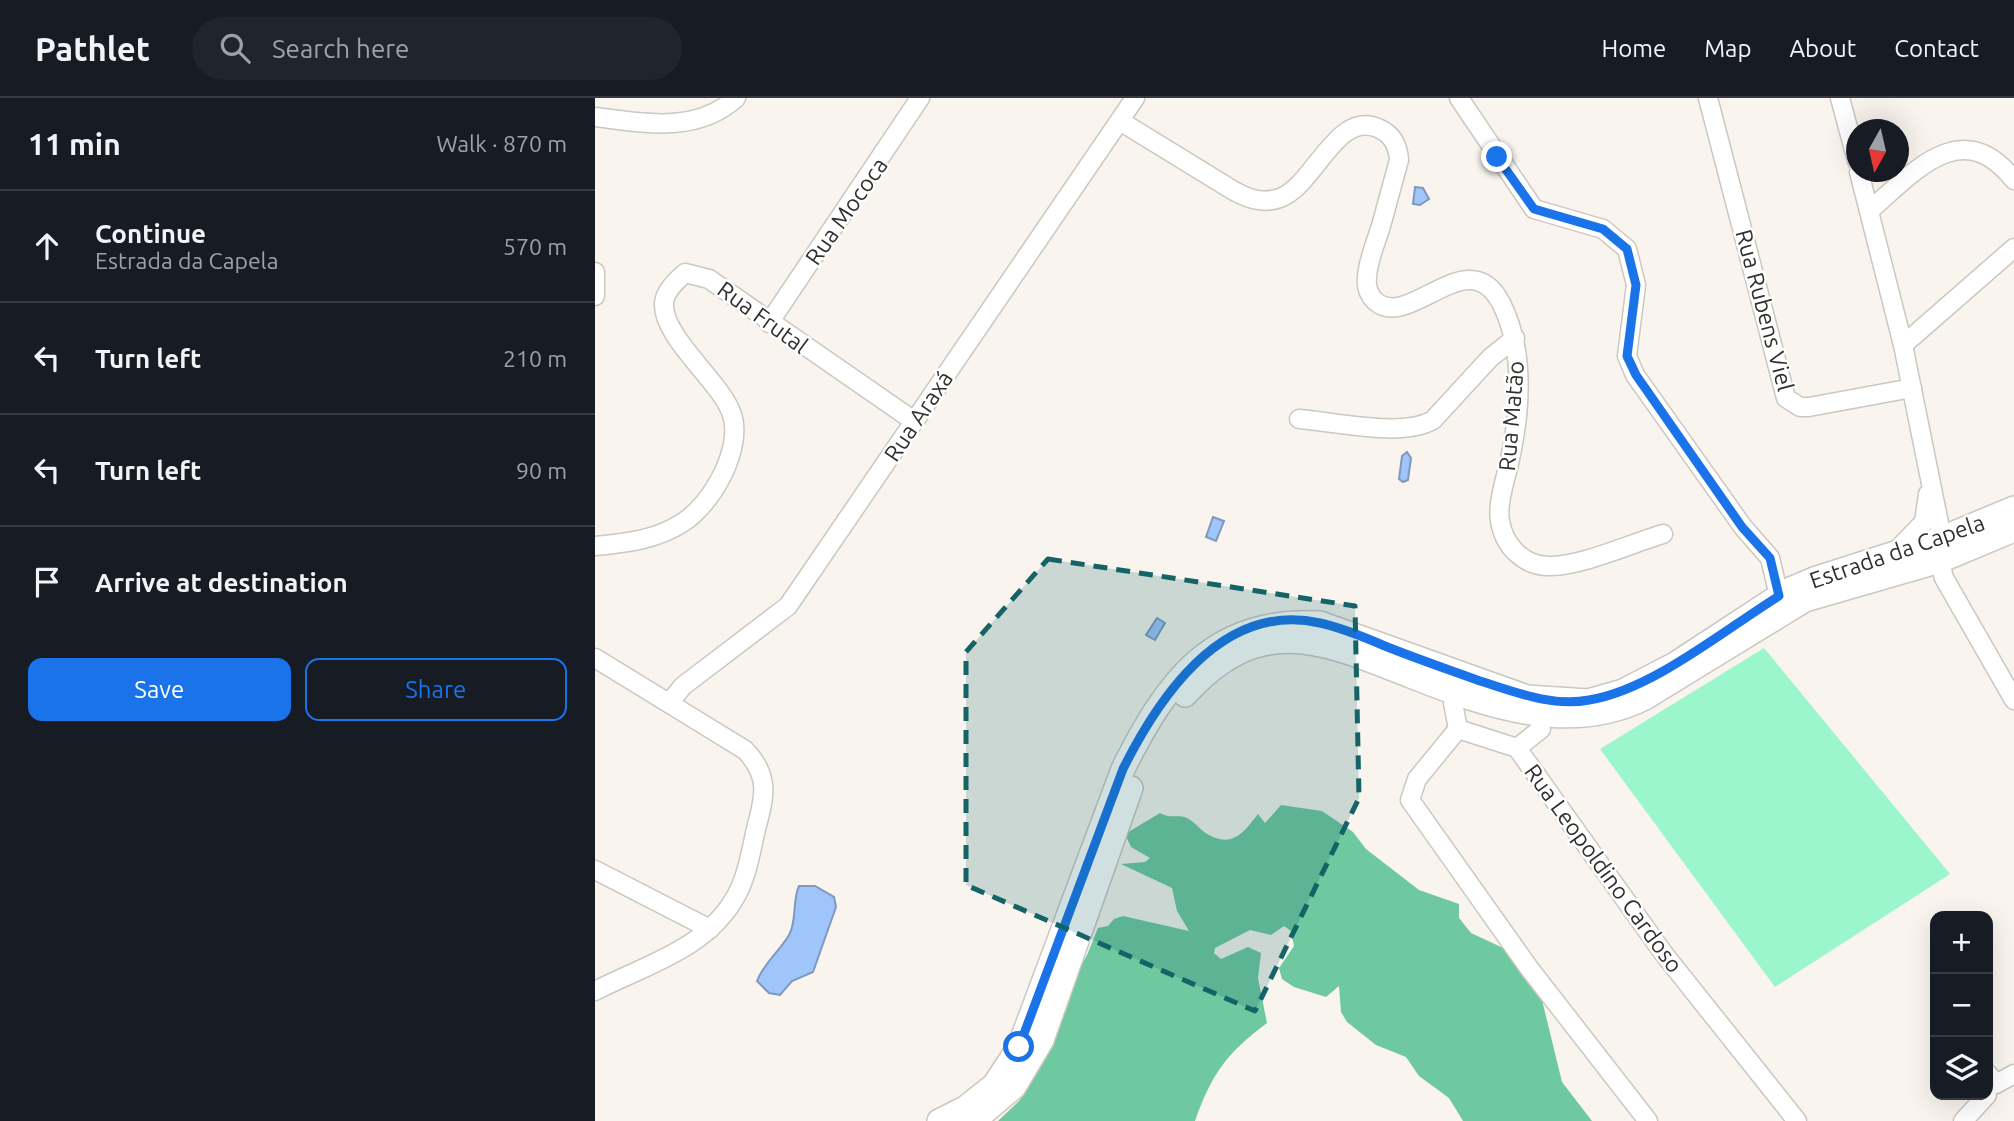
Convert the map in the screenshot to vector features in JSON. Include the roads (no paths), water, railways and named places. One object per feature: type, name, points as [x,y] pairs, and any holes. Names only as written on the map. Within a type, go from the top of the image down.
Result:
[{"type":"main road","name":"Estrada da Capela","points":[[974,1121],[1014,1087],[1033,1058],[1077,946],[1130,791],[1171,710],[1220,663],[1247,649],[1293,640],[1331,645],[1527,697],[1588,701],[1623,691],[1675,664],[1779,596],[1814,579],[1892,554],[1941,550],[2014,508]]},
{"type":"main road","name":"Estrada da Capela","points":[[939,1121],[965,1108],[994,1084],[1019,1047],[1123,769],[1158,705],[1188,670],[1218,642],[1241,631],[1291,621],[1319,622],[1418,670],[1533,714],[1581,717],[1622,710],[1645,698],[1805,600],[1941,550],[2014,530]]},
{"type":"main road","points":[[1418,670],[1405,682],[1496,721],[1541,729],[1560,729],[1581,717]]},
{"type":"street","points":[[595,117],[657,125],[677,123],[698,120],[717,112],[736,98]]},
{"type":"street","name":"Rua Mococa","points":[[769,323],[921,98]]},
{"type":"street","name":"Rua Araxá","points":[[669,703],[683,686],[788,606],[1135,98]]},
{"type":"street","points":[[1459,98],[1534,209],[1603,229],[1627,249],[1636,285],[1627,344],[1631,365],[1742,527],[1770,558],[1779,596]]},
{"type":"street","name":"Rua Rubens Viel","points":[[1708,98],[1786,398],[1800,407],[1809,407],[1912,388]]},
{"type":"street","points":[[1840,98],[1846,120]]},
{"type":"street","name":"Rua Matão","points":[[1120,121],[1248,199],[1264,201],[1280,199],[1294,191],[1347,130],[1367,125],[1386,132],[1398,149],[1399,160],[1367,276],[1370,296],[1378,304],[1393,307],[1457,281],[1473,280],[1490,287],[1500,302],[1515,338],[1518,391],[1513,447],[1499,517],[1509,546],[1520,556],[1549,566],[1663,534]]},
{"type":"street","points":[[1869,211],[1933,156],[1948,151],[1983,153],[1995,159],[2014,180]]},
{"type":"street","points":[[1862,182],[1912,388],[1927,463],[1944,578],[2014,700]]},
{"type":"street","points":[[1903,345],[2014,248]]},
{"type":"street","points":[[595,272],[595,296]]},
{"type":"street","name":"Rua Frutal","points":[[595,545],[643,541],[683,523],[713,492],[729,462],[733,445],[732,413],[669,324],[664,304],[675,282],[685,273],[700,274],[914,421]]},
{"type":"street","points":[[1299,419],[1398,431],[1420,427],[1433,420],[1490,358],[1515,338]]},
{"type":"street","points":[[1892,554],[1923,523],[1927,463]]},
{"type":"street","points":[[595,658],[745,750],[758,763],[764,776],[760,817],[737,895],[710,929],[683,950],[595,991]]},
{"type":"street","points":[[1453,703],[1458,729],[1417,779],[1410,800],[1529,968],[1647,1121]]},
{"type":"street","name":"Rua Leopoldino Cardoso","points":[[1458,729],[1517,748],[1664,954],[1797,1121]]},
{"type":"street","points":[[1517,748],[1541,729]]},
{"type":"street","points":[[595,870],[710,929]]},
{"type":"street","points":[[1993,1085],[2014,1074]]},
{"type":"street","points":[[1963,1121],[1980,1100]]},
{"type":"water","points":[[1415,187],[1423,188],[1429,199],[1420,205],[1413,204]]},
{"type":"water","points":[[1407,452],[1411,458],[1408,480],[1403,482],[1399,479],[1402,456]]},
{"type":"water","points":[[1213,517],[1224,521],[1216,541],[1206,537]]},
{"type":"water","points":[[1157,618],[1165,623],[1155,640],[1146,635]]},
{"type":"water","points":[[799,886],[815,886],[834,897],[836,907],[813,972],[792,981],[780,995],[769,993],[757,981],[791,930]]}]
